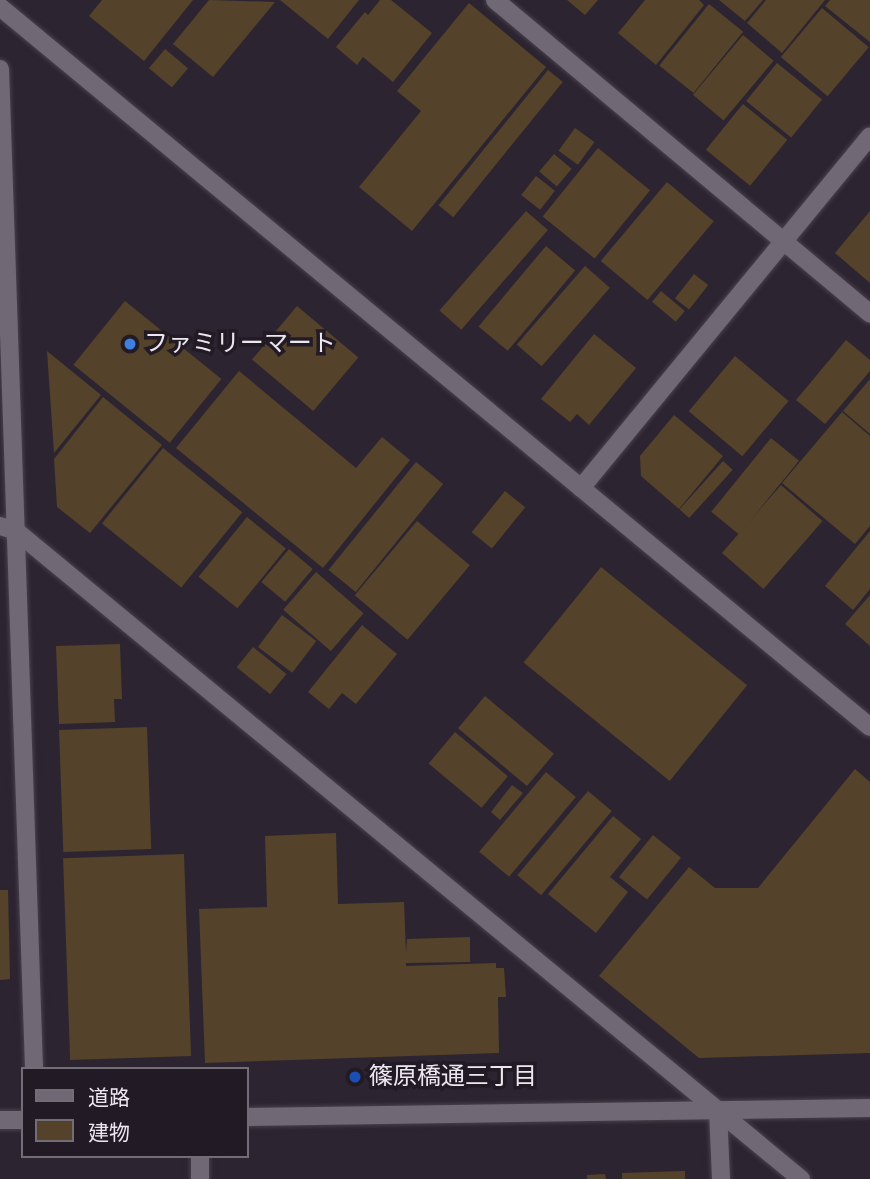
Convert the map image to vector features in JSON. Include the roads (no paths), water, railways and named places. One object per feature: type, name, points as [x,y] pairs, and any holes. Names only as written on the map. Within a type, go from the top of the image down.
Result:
[{"type":"street","points":[[495,0],[870,314]]},
{"type":"street","points":[[0,7],[870,727]]},
{"type":"street","points":[[0,69],[8,528],[34,1067]]},
{"type":"street","points":[[581,488],[870,136]]},
{"type":"street","points":[[8,528],[801,1179]]},
{"type":"street","points":[[248,1116],[870,1108]]},
{"type":"street","points":[[718,1110],[721,1179]]},
{"type":"street","points":[[0,1120],[21,1120]]},
{"type":"street","points":[[200,1158],[201,1179]]},
{"type":"place","name":"ファミリーマート","points":[[130,344]]},
{"type":"place","name":"篠原橋通三丁目","points":[[355,1077]]}]
